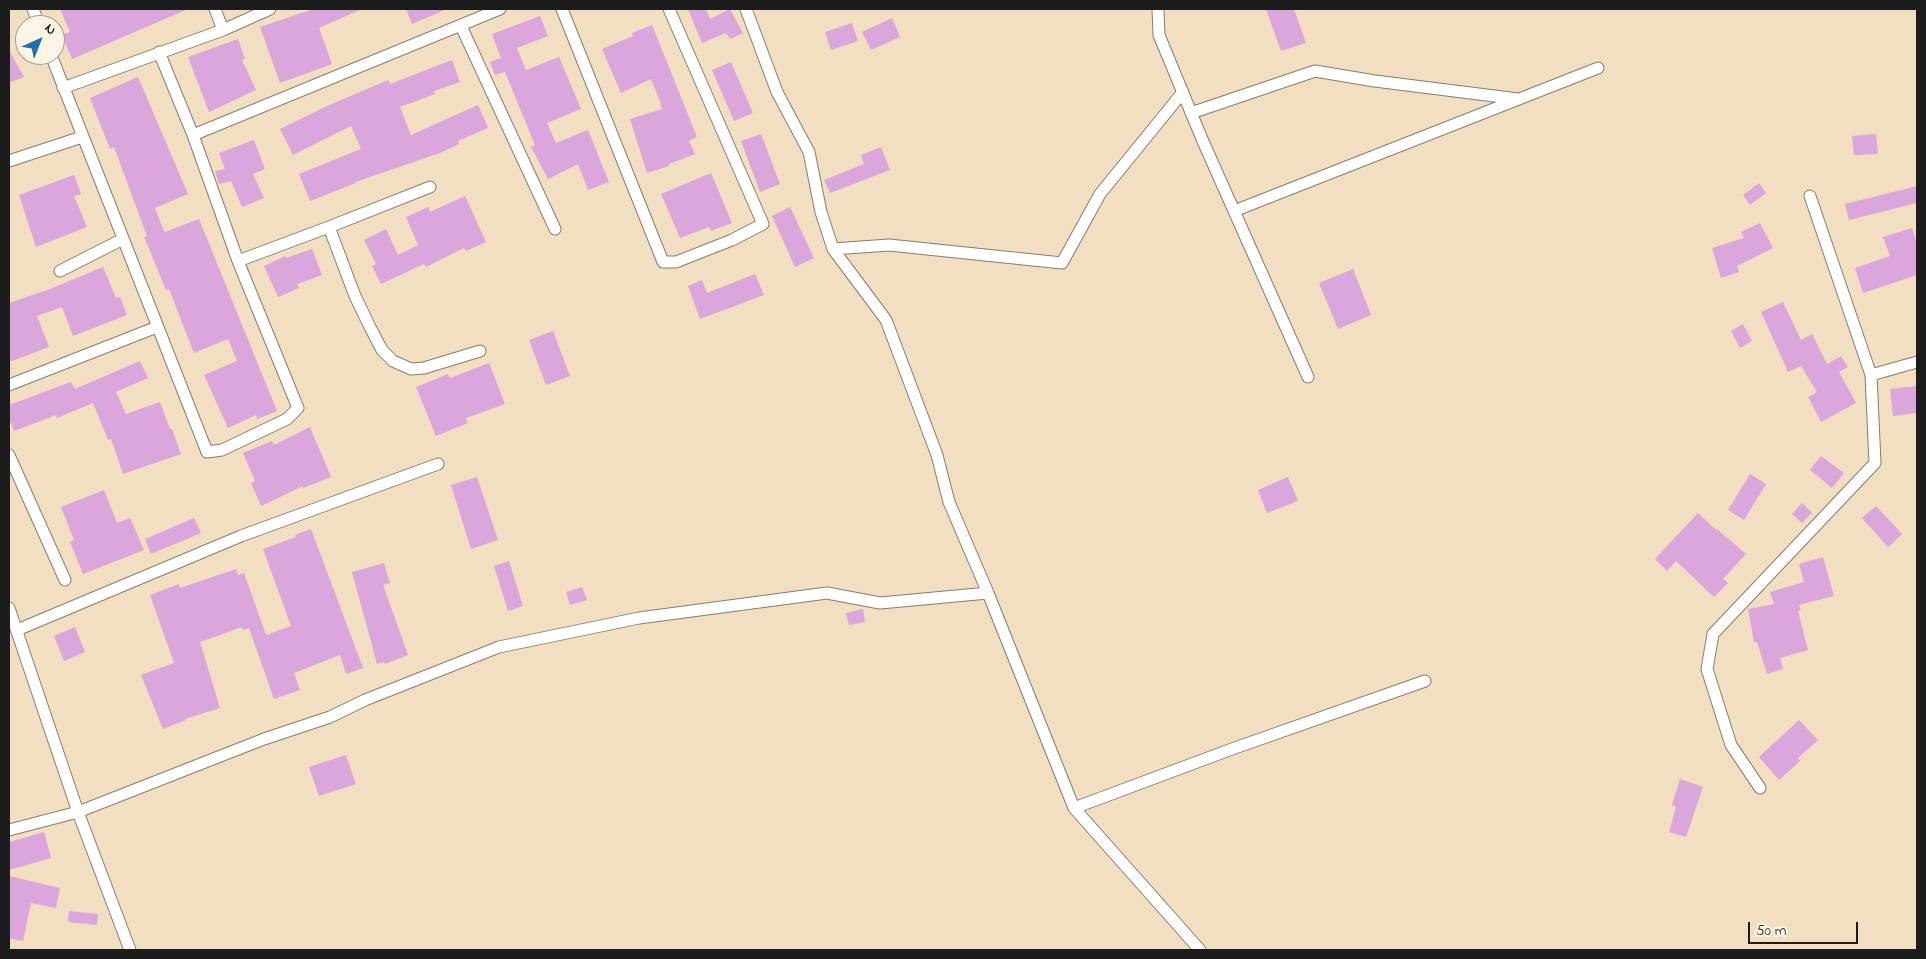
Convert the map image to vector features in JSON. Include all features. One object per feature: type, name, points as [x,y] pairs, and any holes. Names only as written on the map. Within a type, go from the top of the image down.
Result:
[{"type":"street","points":[[215,9],[224,30]]},
{"type":"street","points":[[63,88],[224,30],[270,9]]},
{"type":"street","points":[[193,135],[500,9]]},
{"type":"street","points":[[562,9],[663,262],[676,262],[732,240],[764,224],[669,9]]},
{"type":"street","points":[[746,9],[777,92],[810,152],[821,212],[833,249],[886,320],[937,454],[949,502],[988,593],[1074,808],[1200,950]]},
{"type":"street","points":[[1158,9],[1159,35],[1234,211],[1308,377]]},
{"type":"street","points":[[461,26],[555,229]]},
{"type":"street","points":[[55,65],[206,452],[222,450],[287,419],[298,408],[238,261],[193,135],[159,52]]},
{"type":"street","points":[[1234,211],[1598,68]]},
{"type":"street","points":[[1192,113],[1315,70],[1375,81],[1520,99]]},
{"type":"street","points":[[833,249],[889,245],[1062,263],[1100,194],[1183,92]]},
{"type":"street","points":[[9,161],[82,137]]},
{"type":"street","points":[[238,261],[430,187]]},
{"type":"street","points":[[1760,788],[1730,745],[1707,669],[1713,634],[1875,463],[1871,375],[1810,196]]},
{"type":"street","points":[[329,227],[355,296],[378,344],[394,361],[411,369],[424,368],[480,351]]},
{"type":"street","points":[[60,271],[123,239]]},
{"type":"street","points":[[9,385],[157,327]]},
{"type":"street","points":[[1871,375],[1917,362]]},
{"type":"street","points":[[9,455],[65,580]]},
{"type":"street","points":[[17,630],[241,536],[438,464]]},
{"type":"street","points":[[9,830],[78,812],[264,739],[330,717],[365,700],[499,647],[639,618],[827,593],[880,603],[988,593]]},
{"type":"street","points":[[9,608],[78,812],[130,950]]},
{"type":"street","points":[[1074,808],[1232,749],[1425,681]]},
{"type":"building","points":[[60,9],[188,9],[72,59],[65,42],[65,34],[70,32],[65,20],[65,15],[63,15]]},
{"type":"building","points":[[313,9],[362,9],[319,28],[332,64],[280,83],[260,27]]},
{"type":"building","points":[[406,9],[447,9],[412,24]]},
{"type":"building","points":[[688,9],[706,9],[710,19],[730,9],[743,33],[730,39],[726,33],[702,43]]},
{"type":"building","points":[[1266,9],[1294,9],[1306,43],[1281,51]]},
{"type":"building","points":[[540,16],[548,36],[517,48],[526,70],[559,57],[581,109],[547,123],[556,143],[588,130],[609,182],[588,190],[578,164],[548,179],[531,147],[535,145],[505,72],[495,75],[490,62],[501,58],[492,34]]},
{"type":"building","points":[[892,18],[900,37],[871,50],[862,32]]},
{"type":"building","points":[[852,23],[858,41],[831,50],[825,32]]},
{"type":"building","points":[[652,25],[697,137],[689,141],[695,154],[669,164],[669,166],[647,173],[630,119],[662,109],[661,104],[651,79],[621,93],[602,49],[633,36],[632,33]]},
{"type":"building","points":[[238,39],[245,59],[242,60],[256,90],[209,112],[188,57]]},
{"type":"building","points":[[9,50],[15,61],[15,65],[17,65],[24,77],[9,83]]},
{"type":"building","points":[[452,60],[460,82],[434,91],[435,94],[400,107],[411,135],[478,105],[488,128],[458,141],[459,144],[440,153],[355,182],[310,201],[299,174],[361,149],[351,126],[293,155],[280,129],[388,80],[390,84]]},
{"type":"building","points":[[731,62],[753,113],[734,121],[712,70]]},
{"type":"building","points":[[138,77],[188,194],[155,208],[163,229],[165,232],[199,219],[277,411],[257,419],[256,415],[228,428],[204,375],[237,361],[228,339],[194,353],[169,289],[166,290],[144,237],[147,236],[114,147],[110,149],[90,98]]},
{"type":"building","points":[[761,134],[780,184],[760,192],[741,141]]},
{"type":"building","points":[[1876,134],[1878,154],[1854,155],[1852,136]]},
{"type":"building","points":[[254,140],[265,169],[253,174],[264,198],[242,207],[231,181],[219,184],[215,171],[225,169],[219,153]]},
{"type":"building","points":[[881,147],[890,170],[830,193],[824,180],[864,164],[861,155]]},
{"type":"building","points":[[711,173],[732,223],[711,231],[709,227],[680,238],[661,194]]},
{"type":"building","points":[[74,175],[81,194],[74,196],[87,227],[36,247],[19,195]]},
{"type":"building","points":[[1759,183],[1766,193],[1750,205],[1743,195]]},
{"type":"building","points":[[1917,186],[1917,203],[1849,220],[1845,204]]},
{"type":"building","points":[[465,196],[486,242],[466,251],[464,248],[426,267],[424,264],[381,284],[372,266],[376,264],[364,240],[386,229],[398,255],[418,245],[406,217],[428,207],[430,212]]},
{"type":"building","points":[[790,207],[814,258],[795,267],[772,216]]},
{"type":"building","points":[[1760,223],[1773,248],[1737,266],[1739,272],[1721,278],[1712,248],[1744,238],[1741,232]]},
{"type":"building","points":[[1912,228],[1917,243],[1917,275],[1863,293],[1855,268],[1890,256],[1883,237]]},
{"type":"building","points":[[312,249],[322,275],[297,284],[299,288],[278,297],[264,266],[285,256],[286,258]]},
{"type":"building","points":[[103,267],[116,298],[120,297],[127,315],[73,336],[62,307],[37,316],[49,347],[9,362],[9,303],[50,289]]},
{"type":"building","points":[[1353,269],[1371,315],[1338,329],[1319,283]]},
{"type":"building","points":[[755,274],[764,295],[700,319],[688,286],[702,280],[707,293]]},
{"type":"building","points":[[1783,302],[1801,340],[1812,334],[1827,364],[1841,356],[1848,367],[1839,372],[1856,403],[1821,422],[1808,397],[1817,392],[1801,366],[1788,372],[1761,312]]},
{"type":"building","points":[[1743,324],[1752,341],[1740,348],[1731,331]]},
{"type":"building","points":[[553,331],[570,376],[546,385],[529,340]]},
{"type":"building","points":[[140,361],[148,378],[116,392],[126,414],[160,402],[181,454],[123,474],[111,439],[108,440],[93,403],[57,418],[56,415],[14,431],[9,418],[9,405],[71,382],[75,389]]},
{"type":"building","points":[[489,363],[505,404],[466,418],[468,423],[436,436],[416,387],[448,374],[450,378]]},
{"type":"building","points":[[1917,386],[1917,413],[1893,416],[1890,389]]},
{"type":"building","points":[[310,427],[331,477],[303,488],[303,486],[261,506],[251,483],[255,481],[243,453],[272,441],[274,445]]},
{"type":"building","points":[[1821,456],[1844,473],[1832,488],[1810,470]]},
{"type":"building","points":[[1750,474],[1766,484],[1744,520],[1728,510]]},
{"type":"building","points":[[477,477],[498,540],[471,549],[451,485]]},
{"type":"building","points":[[1288,477],[1298,501],[1267,513],[1258,490]]},
{"type":"building","points":[[104,490],[117,523],[130,518],[144,550],[83,574],[70,542],[74,540],[61,507]]},
{"type":"building","points":[[1802,503],[1812,513],[1802,523],[1792,514]]},
{"type":"building","points":[[1876,506],[1902,534],[1888,547],[1862,518]]},
{"type":"building","points":[[1698,513],[1746,554],[1723,579],[1728,583],[1714,597],[1676,561],[1667,571],[1655,559]]},
{"type":"building","points":[[194,518],[201,533],[151,554],[145,539]]},
{"type":"building","points":[[311,529],[363,668],[346,674],[340,655],[294,673],[300,690],[274,699],[249,628],[243,630],[242,627],[200,642],[220,708],[185,719],[163,729],[141,675],[174,663],[150,595],[179,584],[180,588],[236,569],[238,575],[244,573],[266,635],[291,626],[263,549],[296,537],[295,535]]},
{"type":"building","points":[[1823,557],[1834,596],[1799,605],[1801,610],[1798,611],[1808,650],[1780,658],[1783,669],[1767,674],[1757,642],[1754,642],[1748,609],[1774,604],[1770,592],[1804,582],[1799,564]]},
{"type":"building","points":[[509,561],[523,606],[508,611],[494,566]]},
{"type":"building","points":[[384,563],[390,583],[383,585],[408,655],[385,664],[384,662],[377,664],[352,572]]},
{"type":"building","points":[[582,587],[587,600],[570,605],[566,592]]},
{"type":"building","points":[[863,609],[865,622],[849,625],[846,613]]},
{"type":"building","points":[[75,627],[85,652],[64,661],[54,636]]},
{"type":"building","points":[[1799,720],[1818,740],[1798,758],[1800,761],[1779,780],[1759,757]]},
{"type":"building","points":[[346,755],[356,784],[319,796],[309,767]]},
{"type":"building","points":[[1680,779],[1703,787],[1686,837],[1669,832],[1676,807],[1672,805]]},
{"type":"building","points":[[44,832],[51,858],[9,870],[9,842]]},
{"type":"building","points":[[9,876],[60,888],[56,908],[31,903],[23,941],[9,938]]},
{"type":"building","points":[[69,911],[98,914],[97,925],[68,922]]}]
